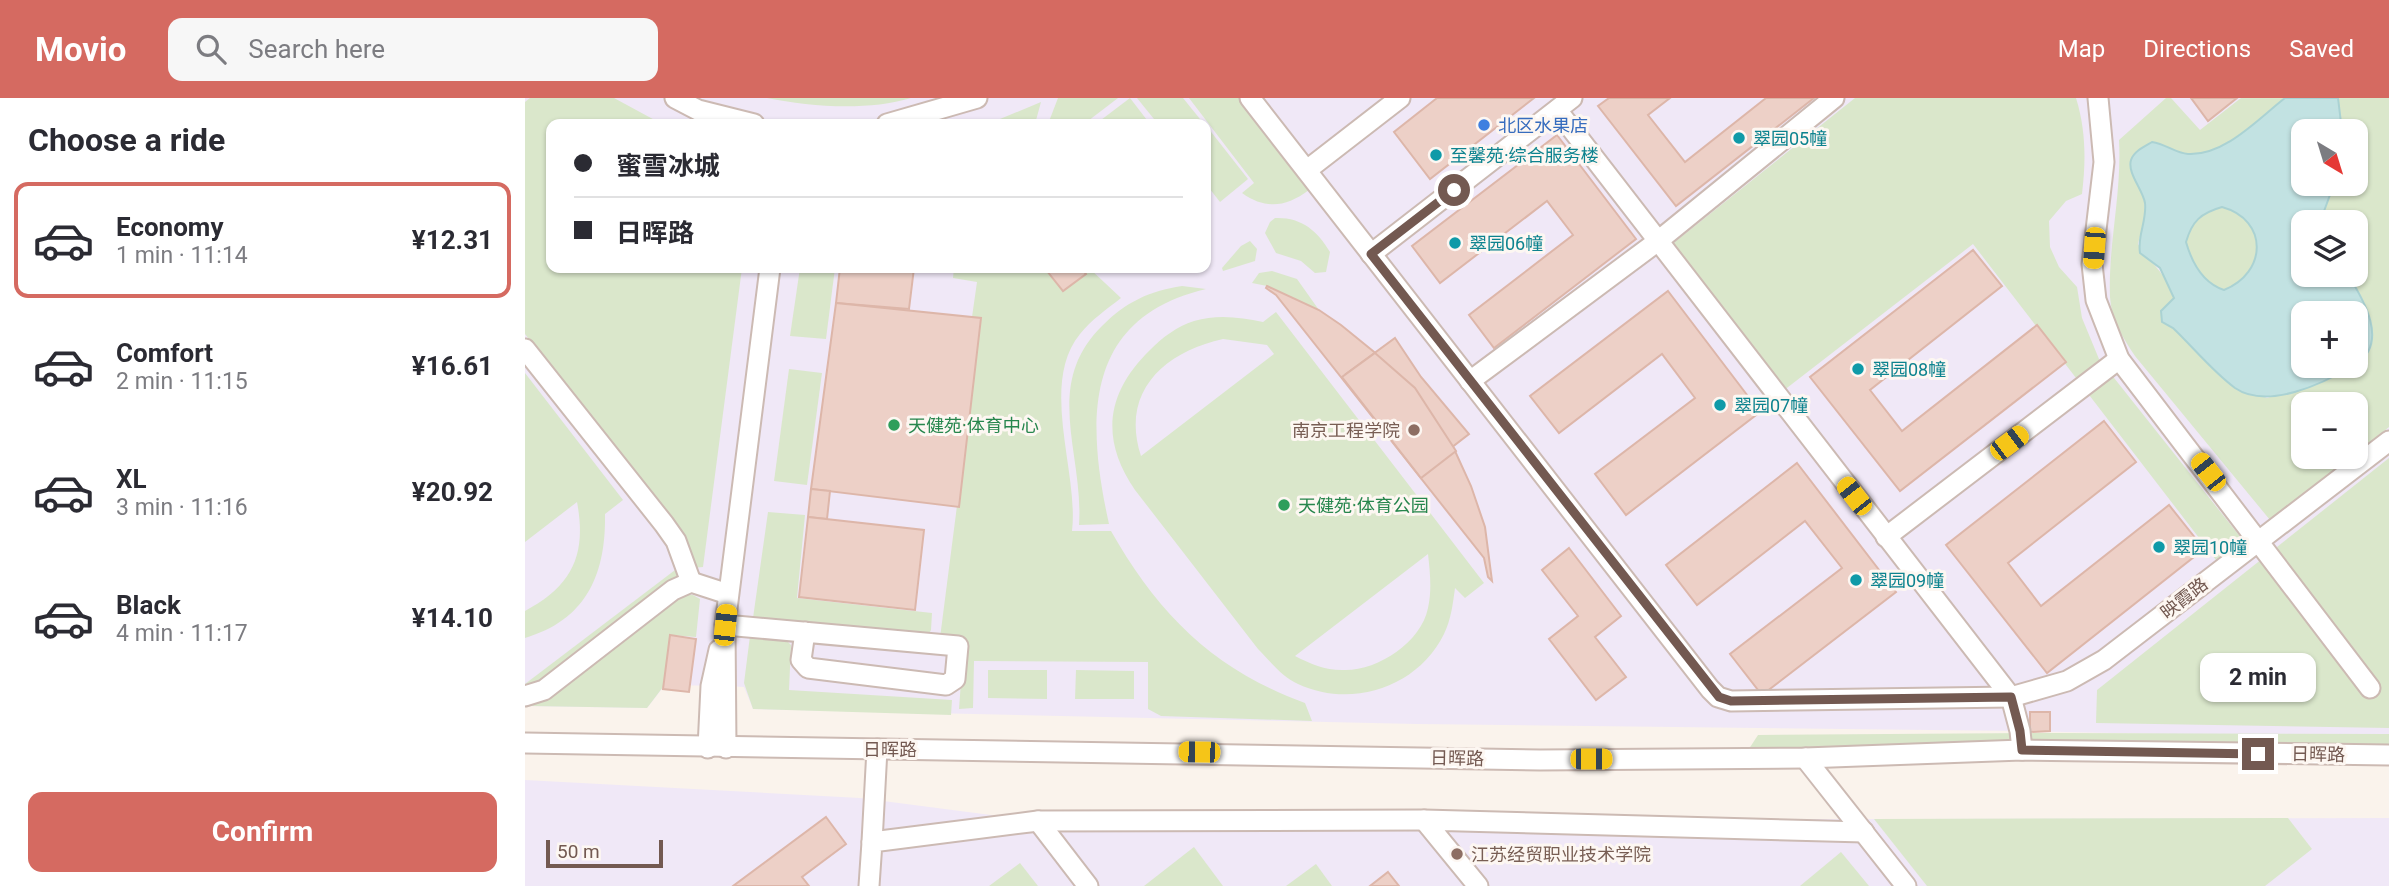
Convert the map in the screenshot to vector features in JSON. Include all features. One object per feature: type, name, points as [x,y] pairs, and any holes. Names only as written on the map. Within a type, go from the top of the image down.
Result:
[{"type":"street","points":[[674,98],[706,104],[742,119]]},
{"type":"street","points":[[904,119],[977,98]]},
{"type":"street","points":[[1250,98],[1470,381],[1658,241],[1834,98]]},
{"type":"street","points":[[1307,170],[1400,98]]},
{"type":"street","points":[[2098,98],[2104,162],[2092,264],[2096,300],[2119,359],[2259,539],[2370,688]]},
{"type":"street","points":[[1371,254],[1564,104],[1658,241],[2011,697],[2022,750]]},
{"type":"street","points":[[717,748],[725,625],[770,273]]},
{"type":"street","points":[[525,349],[664,524],[676,541],[691,582]]},
{"type":"street","points":[[1886,537],[2119,359]]},
{"type":"street","name":"映霞路","points":[[1470,381],[1719,697],[1731,701],[2011,697],[2067,681],[2104,660],[2389,440]]},
{"type":"street","points":[[525,696],[544,690],[673,590],[691,582],[729,594]]},
{"type":"street","points":[[725,625],[805,632],[958,646],[955,679],[946,685],[807,668],[801,660],[805,632]]},
{"type":"street","name":"日晖路","points":[[525,743],[1540,760],[1805,758],[2022,750],[2389,755]]},
{"type":"street","points":[[869,886],[877,749]]},
{"type":"street","points":[[1805,758],[1906,886]]},
{"type":"street","points":[[872,842],[1038,821],[1424,820],[1864,832]]},
{"type":"street","points":[[1424,820],[1478,886]]},
{"type":"street","points":[[1038,821],[1088,886]]},
{"type":"shaded area","name":"南京工程学院","points":[[525,98],[2389,98],[2389,739],[2020,731],[1417,724],[753,709],[744,687],[665,685],[647,708],[525,706]]},
{"type":"shaded area","name":"江苏经贸职业技术学院","points":[[525,780],[860,798],[1038,821],[2389,818],[2389,886],[525,886]]},
{"type":"green space","points":[[530,98],[614,98],[653,119],[546,119],[546,273],[741,273],[703,567],[693,568],[650,496],[525,334],[525,102]]},
{"type":"green space","points":[[767,98],[911,98],[877,105],[839,106]]},
{"type":"green space","points":[[1058,98],[1118,98],[1091,119],[1050,119]]},
{"type":"green space","points":[[1130,98],[1146,119],[1102,119]]},
{"type":"green space","points":[[1137,98],[1183,98],[1200,119],[1154,119]]},
{"type":"green space","points":[[1189,98],[1239,98],[1309,190],[1292,200],[1276,204],[1259,202],[1242,193],[1254,183],[1211,127],[1211,119],[1205,119]]},
{"type":"green space","points":[[1855,98],[2076,98],[2084,146],[2082,194],[2066,201],[2049,221],[2050,247],[2059,267],[2077,287],[2082,318],[2099,359],[2242,539],[2216,560],[1973,244],[1783,391],[1671,245]]},
{"type":"green space","points":[[2166,98],[2171,98],[2200,130],[2241,98],[2285,98],[2241,134],[2215,149],[2188,154],[2152,142],[2134,155],[2132,161],[2145,207],[2138,244],[2163,275],[2174,298],[2162,311],[2162,322],[2173,328],[2236,388],[2267,398],[2325,378],[2368,378],[2368,301],[2357,301],[2355,287],[2368,287],[2368,210],[2323,210],[2329,196],[2368,196],[2368,119],[2341,119],[2338,98],[2389,98],[2389,427],[2368,444],[2368,392],[2291,392],[2291,469],[2336,469],[2270,520],[2135,356],[2115,321],[2110,297],[2110,277],[2119,180],[2119,140]]},
{"type":"green space","points":[[1041,102],[1036,119],[1000,119]]},
{"type":"green space","points":[[1211,132],[1248,179],[1220,202],[1211,190]]},
{"type":"green space","points":[[2222,207],[2248,223],[2255,235],[2257,247],[2255,260],[2248,272],[2224,290],[2210,282],[2199,271],[2186,242],[2198,219]]},
{"type":"green space","points":[[1275,218],[1293,220],[1307,226],[1320,237],[1330,252],[1326,272],[1315,273],[1301,261],[1276,253],[1265,233]]},
{"type":"green space","points":[[1250,241],[1257,249],[1255,261],[1223,271],[1222,268],[1241,246]]},
{"type":"green space","points":[[1272,271],[1297,279],[1319,310],[1267,286],[1252,283],[1259,273]]},
{"type":"green space","points":[[799,273],[834,273],[826,339],[790,336]]},
{"type":"green space","points":[[954,273],[1094,273],[1121,298],[1080,334],[1068,354],[1062,378],[1061,403],[1073,508],[1072,531],[1111,531],[1148,588],[1191,636],[1243,674],[1272,690],[1305,703],[1312,721],[1161,716],[1148,709],[1148,662],[974,661],[973,708],[959,709],[964,640],[940,638],[981,319],[972,317],[977,282],[953,278]]},
{"type":"green space","points":[[1182,286],[1206,289],[1166,303],[1136,323],[1115,349],[1103,378],[1097,412],[1097,447],[1109,524],[1079,525],[1079,498],[1070,421],[1074,372],[1084,349],[1102,326],[1120,310],[1159,291]]},
{"type":"green space","name":"天健苑·体育公园","points":[[1276,312],[1484,583],[1465,598],[1455,588],[1448,623],[1432,652],[1418,668],[1401,680],[1381,688],[1361,693],[1319,691],[1298,684],[1281,673],[1258,649],[1135,490],[1116,453],[1113,417],[1117,400],[1135,366],[1160,341],[1182,326],[1211,317],[1263,322]],"holes":[[[1223,339],[1267,345],[1274,354],[1141,456],[1136,433],[1137,413],[1142,394],[1152,378],[1182,354]],[[1428,554],[1428,608],[1424,621],[1407,644],[1382,660],[1355,669],[1329,669],[1295,656]]]},
{"type":"green space","points":[[789,369],[822,373],[807,485],[774,481]]},
{"type":"green space","points":[[525,373],[623,500],[605,514],[601,557],[588,592],[563,620],[525,638],[525,611],[554,591],[565,580],[572,567],[580,538],[580,521],[577,502],[525,542]]},
{"type":"green space","points":[[2389,458],[2389,728],[2096,723],[2097,690]]},
{"type":"green space","points":[[768,512],[805,515],[797,598],[932,613],[931,630],[927,637],[753,618]]},
{"type":"green space","points":[[683,564],[691,582],[525,696],[525,684]]},
{"type":"green space","points":[[678,595],[693,595],[700,599],[696,637],[670,635],[663,687],[647,708],[530,706],[531,700]]},
{"type":"green space","points":[[750,636],[787,641],[791,645],[789,690],[952,700],[951,715],[753,709],[744,683]]},
{"type":"green space","points":[[988,670],[1047,670],[1047,699],[988,698]]},
{"type":"green space","points":[[1076,670],[1134,671],[1134,699],[1075,699]]},
{"type":"green space","points":[[2389,734],[2389,755],[1743,758],[1758,735]]},
{"type":"green space","points":[[2288,818],[2312,849],[2265,886],[1927,886],[1874,819]]},
{"type":"green space","points":[[1194,847],[1223,886],[1144,886]]},
{"type":"green space","points":[[1841,852],[1869,886],[1800,886]]},
{"type":"green space","points":[[1020,863],[1038,886],[989,886]]},
{"type":"green space","points":[[1316,864],[1332,886],[1286,886]]},
{"type":"water","points":[[2285,98],[2338,98],[2341,119],[2291,119],[2291,196],[2330,196],[2324,210],[2291,210],[2291,287],[2355,287],[2363,301],[2291,301],[2291,378],[2330,378],[2311,387],[2278,395],[2248,394],[2235,388],[2173,328],[2162,322],[2161,311],[2174,298],[2160,268],[2140,253],[2145,203],[2130,165],[2135,154],[2152,142],[2188,154],[2202,153],[2241,134]],"holes":[[[2222,207],[2248,223],[2255,234],[2255,260],[2238,282],[2224,290],[2210,282],[2199,271],[2186,242],[2198,219]]]},
{"type":"water","points":[[2368,315],[2372,333],[2368,351]]},
{"type":"building","name":"至馨苑·综合服务楼","points":[[1437,98],[1534,98],[1430,179],[1394,132]]},
{"type":"building","name":"翠园05幢","points":[[1609,98],[1670,98],[1648,115],[1685,162],[1766,98],[1814,98],[1676,206],[1598,106]]},
{"type":"building","points":[[2191,98],[2237,98],[2208,121]]},
{"type":"building","name":"翠园06幢","points":[[1557,135],[1636,239],[1494,348],[1469,315],[1573,235],[1547,201],[1440,283],[1412,246]]},
{"type":"building","name":"翠园08幢","points":[[1973,250],[2002,286],[1870,390],[1902,431],[2037,325],[2066,362],[1900,491],[1810,377]]},
{"type":"building","points":[[839,273],[913,273],[909,309],[836,303]]},
{"type":"building","points":[[1049,273],[1086,274],[1063,291]]},
{"type":"building","points":[[1267,286],[1319,310],[1341,325],[1400,373],[1427,404],[1455,451],[1471,486],[1485,527],[1492,581],[1488,577],[1484,558]]},
{"type":"building","name":"翠园07幢","points":[[1668,291],[1760,412],[1626,515],[1595,474],[1695,398],[1662,354],[1559,433],[1530,396]]},
{"type":"building","name":"天健苑·体育中心","points":[[836,303],[981,318],[959,507],[811,489]]},
{"type":"building","points":[[1395,338],[1421,377],[1469,434],[1421,471],[1346,374]]},
{"type":"building","points":[[1375,353],[1415,388],[1456,451],[1421,478],[1342,377]]},
{"type":"building","name":"翠园10幢","points":[[2104,421],[2136,462],[2008,563],[2041,606],[2169,505],[2204,549],[2047,673],[1946,545]]},
{"type":"building","name":"翠园09幢","points":[[1797,463],[1896,592],[1762,695],[1730,654],[1842,568],[1805,521],[1697,605],[1666,565]]},
{"type":"building","points":[[811,489],[830,491],[827,519],[808,517]]},
{"type":"building","points":[[808,517],[924,530],[915,610],[799,597]]},
{"type":"building","points":[[1569,548],[1621,616],[1595,637],[1626,677],[1596,700],[1549,639],[1578,616],[1542,570]]},
{"type":"building","points":[[670,635],[696,639],[689,692],[663,689]]},
{"type":"building","points":[[2030,712],[2050,712],[2050,731],[2030,732]]},
{"type":"building","points":[[826,817],[846,844],[802,877],[809,886],[733,886]]},
{"type":"building","points":[[1388,872],[1399,886],[1370,886]]},
{"type":"place","name":"北区水果店","points":[[1484,125]]},
{"type":"place","name":"翠园05幢","points":[[1739,138]]},
{"type":"place","name":"至馨苑·综合服务楼","points":[[1436,155]]},
{"type":"place","name":"翠园06幢","points":[[1455,243]]},
{"type":"place","name":"翠园08幢","points":[[1858,369]]},
{"type":"place","name":"翠园07幢","points":[[1720,405]]},
{"type":"place","name":"天健苑·体育中心","points":[[894,425]]},
{"type":"place","name":"南京工程学院","points":[[1414,430]]},
{"type":"place","name":"天健苑·体育公园","points":[[1284,505]]},
{"type":"place","name":"翠园10幢","points":[[2159,547]]},
{"type":"place","name":"翠园09幢","points":[[1856,580]]},
{"type":"place","name":"江苏经贸职业技术学院","points":[[1457,854]]},
{"type":"route","points":[[1454,190],[1371,254],[1710,689],[1719,697],[1731,701],[2011,697],[2022,750],[2258,754]]}]
